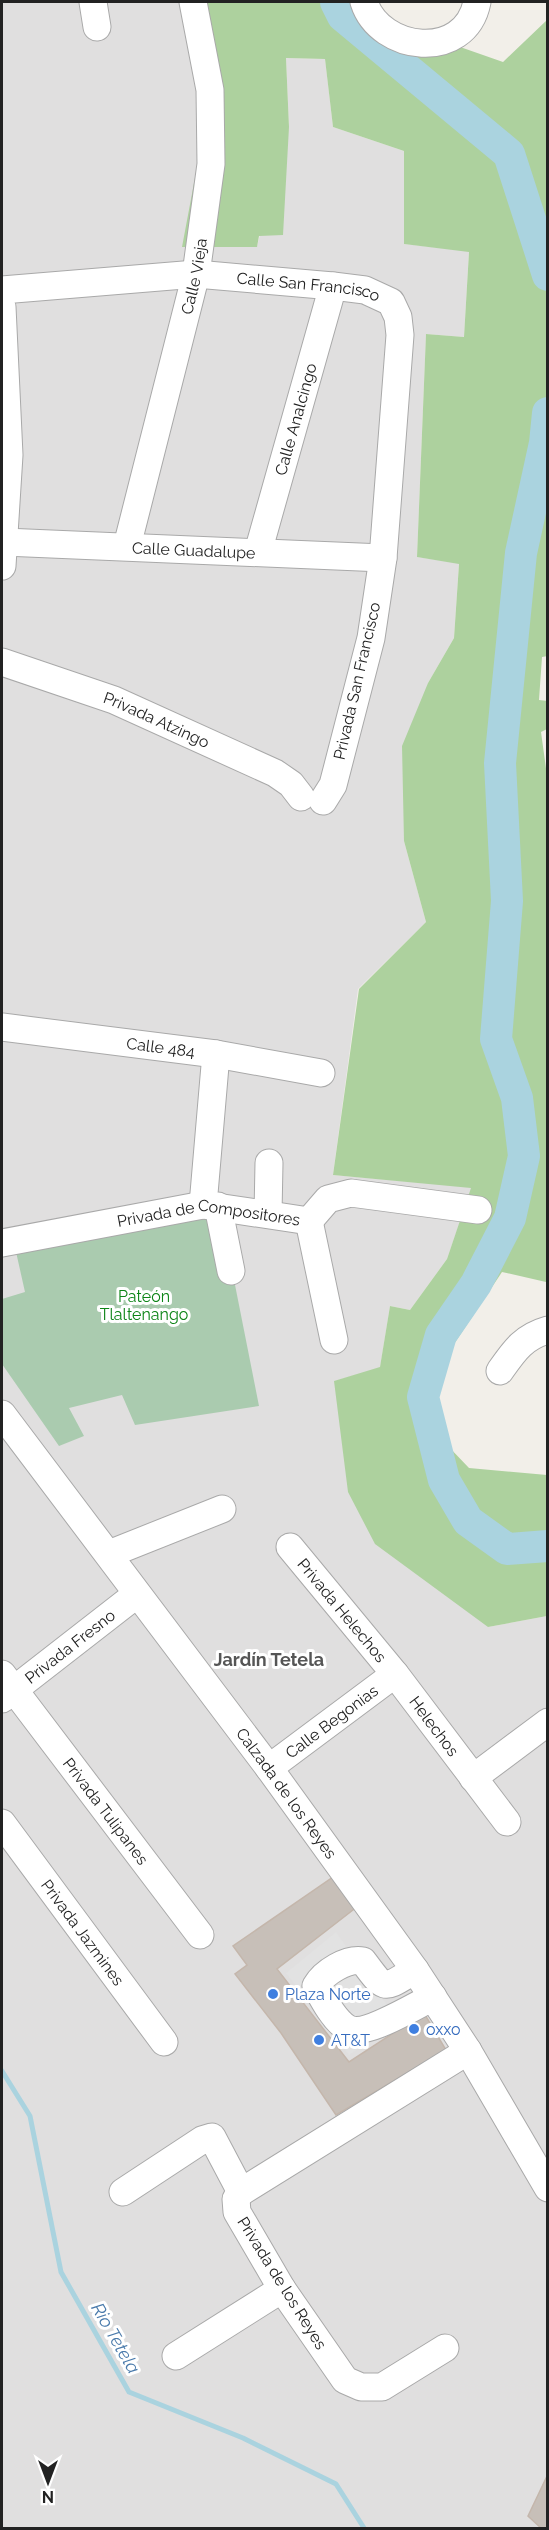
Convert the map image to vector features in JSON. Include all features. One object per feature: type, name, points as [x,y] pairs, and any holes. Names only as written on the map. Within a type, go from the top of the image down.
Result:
[{"type":"street","name":"Calle Vieja","points":[[127,546],[196,274],[211,164],[210,90],[193,2]]},
{"type":"street","points":[[364,2],[368,15],[387,31],[409,40],[445,42],[462,32],[470,21],[477,2]]},
{"type":"street","name":"Calle San Francisco","points":[[2,290],[196,274],[333,286],[380,295],[391,302],[398,317],[400,335],[383,558]]},
{"type":"street","name":"Calle Analcingo","points":[[258,552],[333,286]]},
{"type":"street","points":[[2,307],[9,454],[3,554]]},
{"type":"street","name":"Calle Guadalupe","points":[[3,554],[127,546],[383,558]]},
{"type":"street","name":"Privada San Francisco","points":[[312,799],[333,785],[371,638],[383,558]]},
{"type":"street","name":"Privada Atzingo","points":[[2,662],[114,700],[275,773],[312,799]]},
{"type":"street","name":"Calle 484","points":[[2,1027],[216,1054],[321,1073]]},
{"type":"street","points":[[216,1054],[211,1205],[231,1270]]},
{"type":"street","points":[[268,1214],[269,1163]]},
{"type":"street","name":"Privada de Compositores","points":[[2,1243],[211,1205],[309,1221],[328,1199],[351,1193],[478,1210]]},
{"type":"street","points":[[309,1221],[334,1340]]},
{"type":"street","points":[[500,1371],[517,1347],[531,1335],[548,1330]]},
{"type":"street","name":"Calzada de los Reyes","points":[[2,1414],[269,1768],[415,1970],[468,2051],[544,2176]]},
{"type":"street","points":[[109,1554],[222,1509]]},
{"type":"street","name":"Privada Helechos","points":[[290,1547],[395,1674]]},
{"type":"street","name":"Privada Fresno","points":[[5,1687],[137,1594]]},
{"type":"street","name":"Calle Begonias","points":[[269,1768],[395,1674]]},
{"type":"street","name":"Helechos","points":[[395,1674],[507,1822]]},
{"type":"street","name":"Privada Tulipanes","points":[[5,1687],[200,1935]]},
{"type":"street","points":[[473,1778],[548,1722]]},
{"type":"street","name":"Privada Jazmines","points":[[2,1823],[164,2042]]},
{"type":"street","points":[[415,1970],[390,1985],[383,1985],[378,1982],[363,1961],[357,1960],[330,1971],[321,1978],[316,1986],[338,2019],[347,2028],[354,2030],[376,2026],[433,1997]]},
{"type":"street","name":"Privada de los Reyes","points":[[445,2348],[382,2387],[361,2388],[345,2380],[282,2289],[237,2212],[236,2199],[241,2192],[468,2051]]},
{"type":"street","points":[[123,2192],[202,2140],[212,2137],[241,2192]]},
{"type":"street","points":[[176,2356],[282,2289]]},
{"type":"shaded area","points":[[2,2],[186,2],[257,246],[289,127],[286,58],[325,59],[333,127],[404,151],[404,244],[469,251],[464,337],[426,334],[417,557],[459,563],[454,638],[428,683],[404,841],[426,922],[358,989],[333,1175],[472,1187],[447,1259],[410,1310],[390,1306],[380,1368],[335,1381],[488,1627],[547,1616],[547,2528],[2,2528]]},
{"type":"shaded area","points":[[336,1932],[399,2022],[349,2055],[286,1973]]},
{"type":"green space","points":[[186,2],[356,2],[360,12],[503,62],[547,20],[548,656],[542,657],[539,700],[548,701],[547,729],[541,732],[548,783],[547,1273],[546,1282],[502,1272],[442,1362],[437,1394],[447,1445],[469,1468],[547,1475],[547,1616],[488,1627],[375,1544],[348,1492],[334,1381],[380,1367],[390,1306],[410,1310],[447,1259],[471,1188],[333,1175],[359,989],[426,922],[404,841],[402,746],[428,683],[454,638],[459,564],[417,557],[426,334],[464,337],[469,252],[404,244],[404,151],[333,127],[325,59],[286,58],[289,127],[283,235],[259,236],[257,247],[182,247],[206,119]]},
{"type":"green space","name":"Pateón Tlaltenango","points":[[217,1194],[259,1406],[135,1425],[122,1395],[69,1408],[84,1436],[59,1446],[2,1364],[2,1299],[25,1292],[12,1234]]},
{"type":"building","name":"Plaza Norte","points":[[336,1875],[362,1903],[277,1969],[349,2062],[424,2013],[446,2050],[336,2115],[281,2033],[235,1974],[247,1965],[233,1946]]},
{"type":"building","points":[[548,2474],[548,2528],[541,2528],[528,2516]]},
{"type":"waterway","points":[[336,2],[343,16],[509,154],[548,275]]},
{"type":"waterway","points":[[548,413],[545,443],[521,553],[500,763],[507,901],[496,1039],[517,1098],[524,1156],[510,1218],[476,1284],[441,1335],[423,1397],[444,1480],[468,1521],[507,1549],[548,1546]]},
{"type":"waterway","name":"Rio Tetela","points":[[2,2071],[30,2116],[61,2272],[129,2392],[243,2438],[336,2484],[364,2528]]},
{"type":"place","name":"Plaza Norte","points":[[273,1994]]},
{"type":"place","name":"oxxo","points":[[414,2029]]},
{"type":"place","name":"AT&T","points":[[319,2040]]},
{"type":"district","name":"Jardín Tetela","points":[[269,1659]]}]
